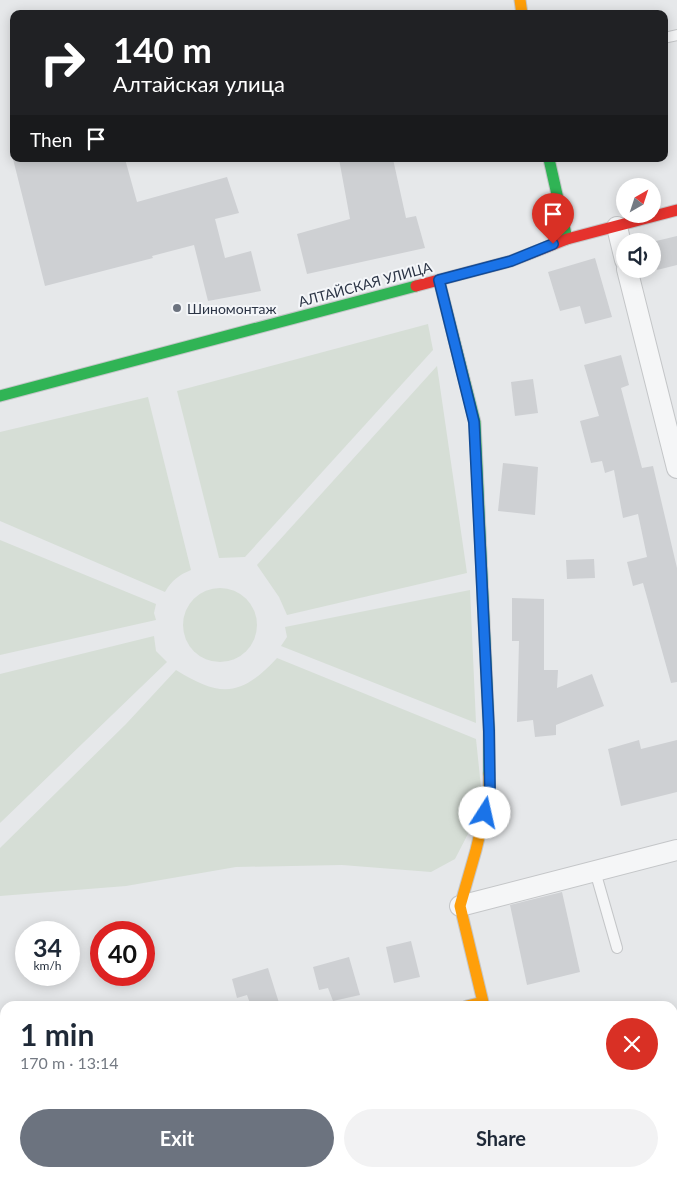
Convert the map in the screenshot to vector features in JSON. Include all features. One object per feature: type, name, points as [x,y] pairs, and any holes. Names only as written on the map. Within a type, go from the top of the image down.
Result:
[{"type":"street","points":[[550,162],[567,239]]},
{"type":"street","name":"АЛТАЙСКАЯ УЛИЦА","points":[[0,396],[511,261],[567,239],[677,210]]},
{"type":"street","points":[[617,227],[618,233]]},
{"type":"street","points":[[629,278],[677,468]]},
{"type":"street","points":[[439,280],[474,422],[489,731],[490,795],[460,906],[477,1001]]},
{"type":"street","points":[[460,906],[677,850]]},
{"type":"lane","points":[[595,871],[617,948]]},
{"type":"shaded area","points":[[428,324],[433,350],[245,557],[219,558],[177,391]]},
{"type":"shaded area","points":[[437,366],[467,573],[287,615],[279,597],[257,565]]},
{"type":"shaded area","points":[[148,397],[191,570],[176,578],[165,592],[0,521],[0,432]]},
{"type":"shaded area","points":[[0,540],[156,604],[154,613],[156,620],[0,655]]},
{"type":"shaded area","points":[[220,588],[241,594],[251,604],[257,625],[251,646],[241,656],[220,662],[199,656],[189,646],[183,625],[189,604],[199,594]]},
{"type":"shaded area","points":[[470,590],[476,723],[281,646],[287,637],[285,627]]},
{"type":"shaded area","points":[[154,636],[156,651],[167,662],[0,823],[0,674]]},
{"type":"shaded area","points":[[277,658],[476,739],[481,787],[470,830],[455,859],[431,872],[342,865],[236,867],[126,886],[0,896],[0,848],[126,724],[176,670],[205,685],[218,689],[229,689],[252,681]]},
{"type":"building","points":[[14,162],[126,162],[137,202],[227,177],[239,213],[215,219],[225,258],[251,251],[261,291],[208,301],[194,245],[152,256],[153,258],[45,286]]},
{"type":"building","points":[[340,162],[394,162],[406,218],[416,216],[425,248],[307,274],[297,234],[350,219]]},
{"type":"building","points":[[677,236],[677,265],[661,269],[661,240]]},
{"type":"building","points":[[595,258],[612,317],[585,324],[580,306],[560,311],[548,272]]},
{"type":"building","points":[[621,355],[629,385],[621,388],[642,468],[653,466],[677,568],[677,682],[671,683],[643,583],[633,586],[627,562],[647,557],[638,514],[623,518],[614,470],[605,473],[602,461],[591,463],[580,421],[599,416],[584,365]]},
{"type":"building","points":[[533,379],[538,413],[515,416],[511,382]]},
{"type":"building","points":[[503,463],[538,467],[535,515],[498,511]]},
{"type":"building","points":[[594,559],[595,578],[567,579],[566,560]]},
{"type":"building","points":[[512,598],[544,599],[544,670],[558,670],[557,688],[592,674],[604,706],[556,725],[556,735],[535,737],[533,720],[517,722],[519,641],[512,641]]},
{"type":"building","points":[[639,740],[641,749],[677,740],[677,792],[621,806],[608,749]]},
{"type":"building","points":[[562,892],[580,972],[527,985],[510,905]]},
{"type":"building","points":[[411,941],[420,977],[394,983],[386,947]]},
{"type":"building","points":[[349,957],[360,995],[333,1001],[328,988],[319,990],[313,967]]},
{"type":"building","points":[[268,968],[278,1001],[249,1001],[247,995],[237,998],[232,979]]},
{"type":"traffic: fast","points":[[550,162],[567,239]]},
{"type":"traffic: fast","points":[[439,280],[475,422],[489,731],[489,774]]},
{"type":"traffic: fast","points":[[0,396],[416,286]]},
{"type":"traffic: slow","points":[[520,0],[521,10]]},
{"type":"traffic: slow","points":[[483,1001],[460,906],[489,795],[489,774]]},
{"type":"traffic: jam","points":[[416,286],[511,261],[567,239],[677,210]]},
{"type":"place","name":"Шиномонтаж","points":[[177,308]]},
{"type":"route","points":[[485,813],[490,795],[489,731],[474,422],[439,280],[511,261],[553,244]]}]
